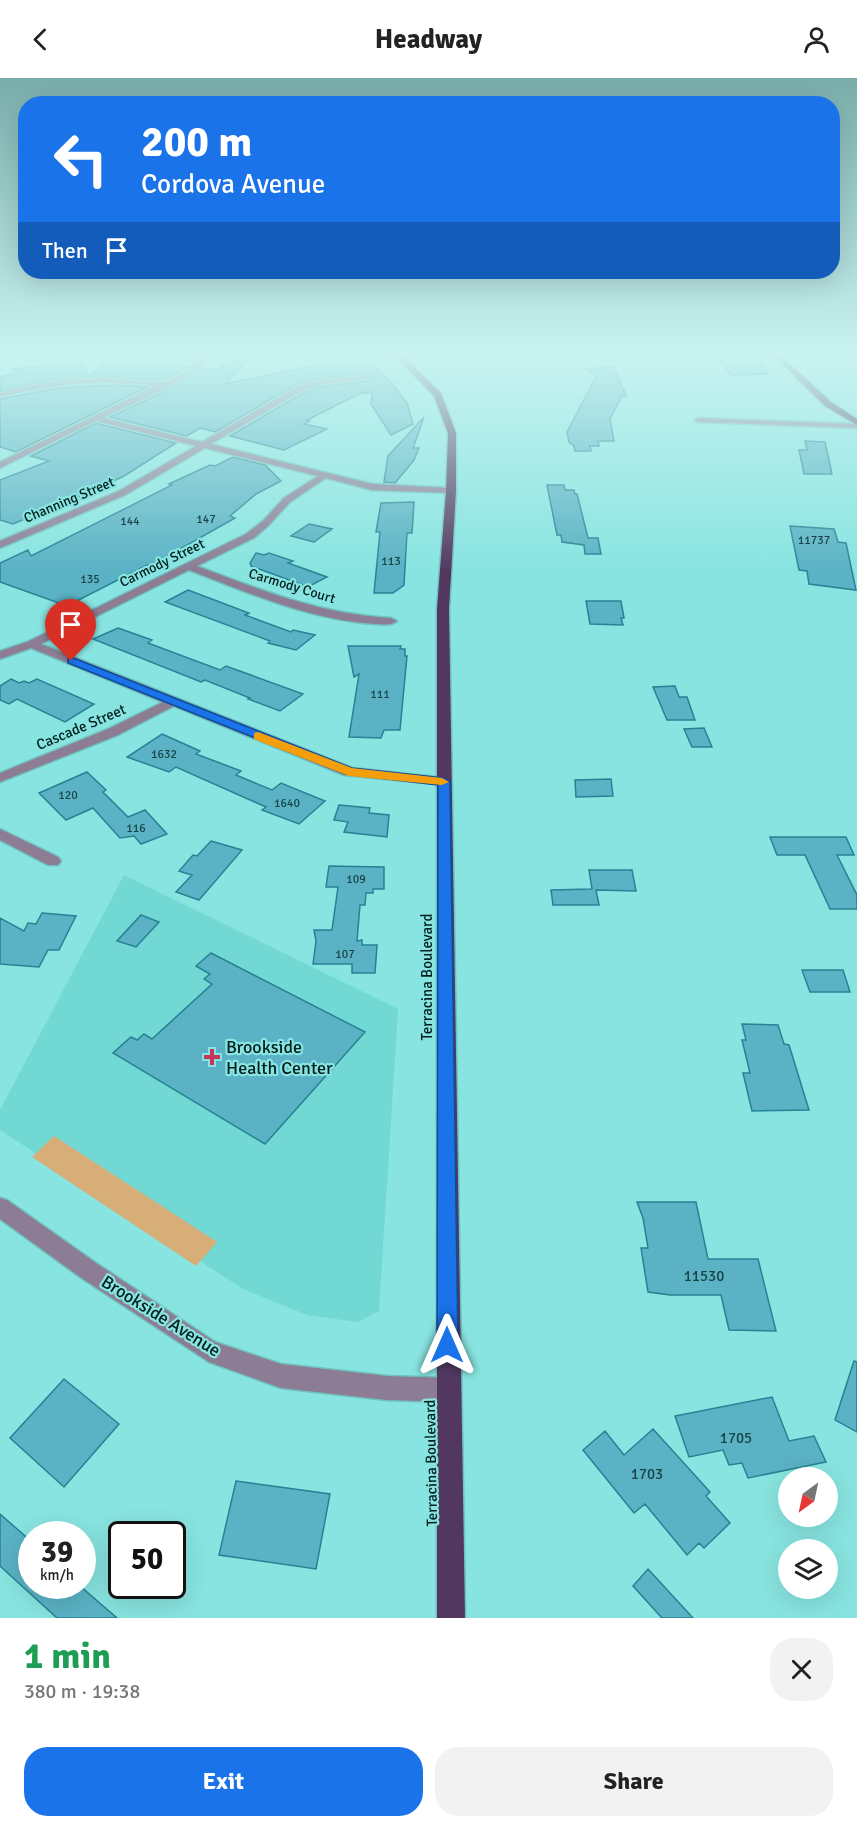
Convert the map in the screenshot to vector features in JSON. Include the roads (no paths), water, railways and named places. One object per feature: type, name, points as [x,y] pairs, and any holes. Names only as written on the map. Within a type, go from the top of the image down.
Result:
[{"type":"main road","name":"Terracina Boulevard","points":[[450,427],[452,433],[451,490],[443,609],[451,1618]]},
{"type":"street","points":[[0,465],[76,427]]},
{"type":"street","points":[[131,427],[372,487],[451,490]]},
{"type":"street","name":"Channing Street","points":[[0,545],[114,497],[232,427]]},
{"type":"street","name":"Carmody Street","points":[[0,655],[31,644],[249,536],[266,523],[287,500],[324,476]]},
{"type":"street","name":"Carmody Court","points":[[188,566],[290,604],[322,613],[346,618],[391,621]]},
{"type":"street","points":[[31,644],[349,772],[444,782]]},
{"type":"street","name":"Cascade Street","points":[[0,778],[113,732],[172,702]]},
{"type":"street","points":[[0,834],[53,861]]},
{"type":"street","name":"Brookside Avenue","points":[[0,1207],[88,1270],[209,1351],[281,1376],[387,1388],[448,1390]]},
{"type":"place","name":"Brookside Health Center","points":[[212,1057]]}]
